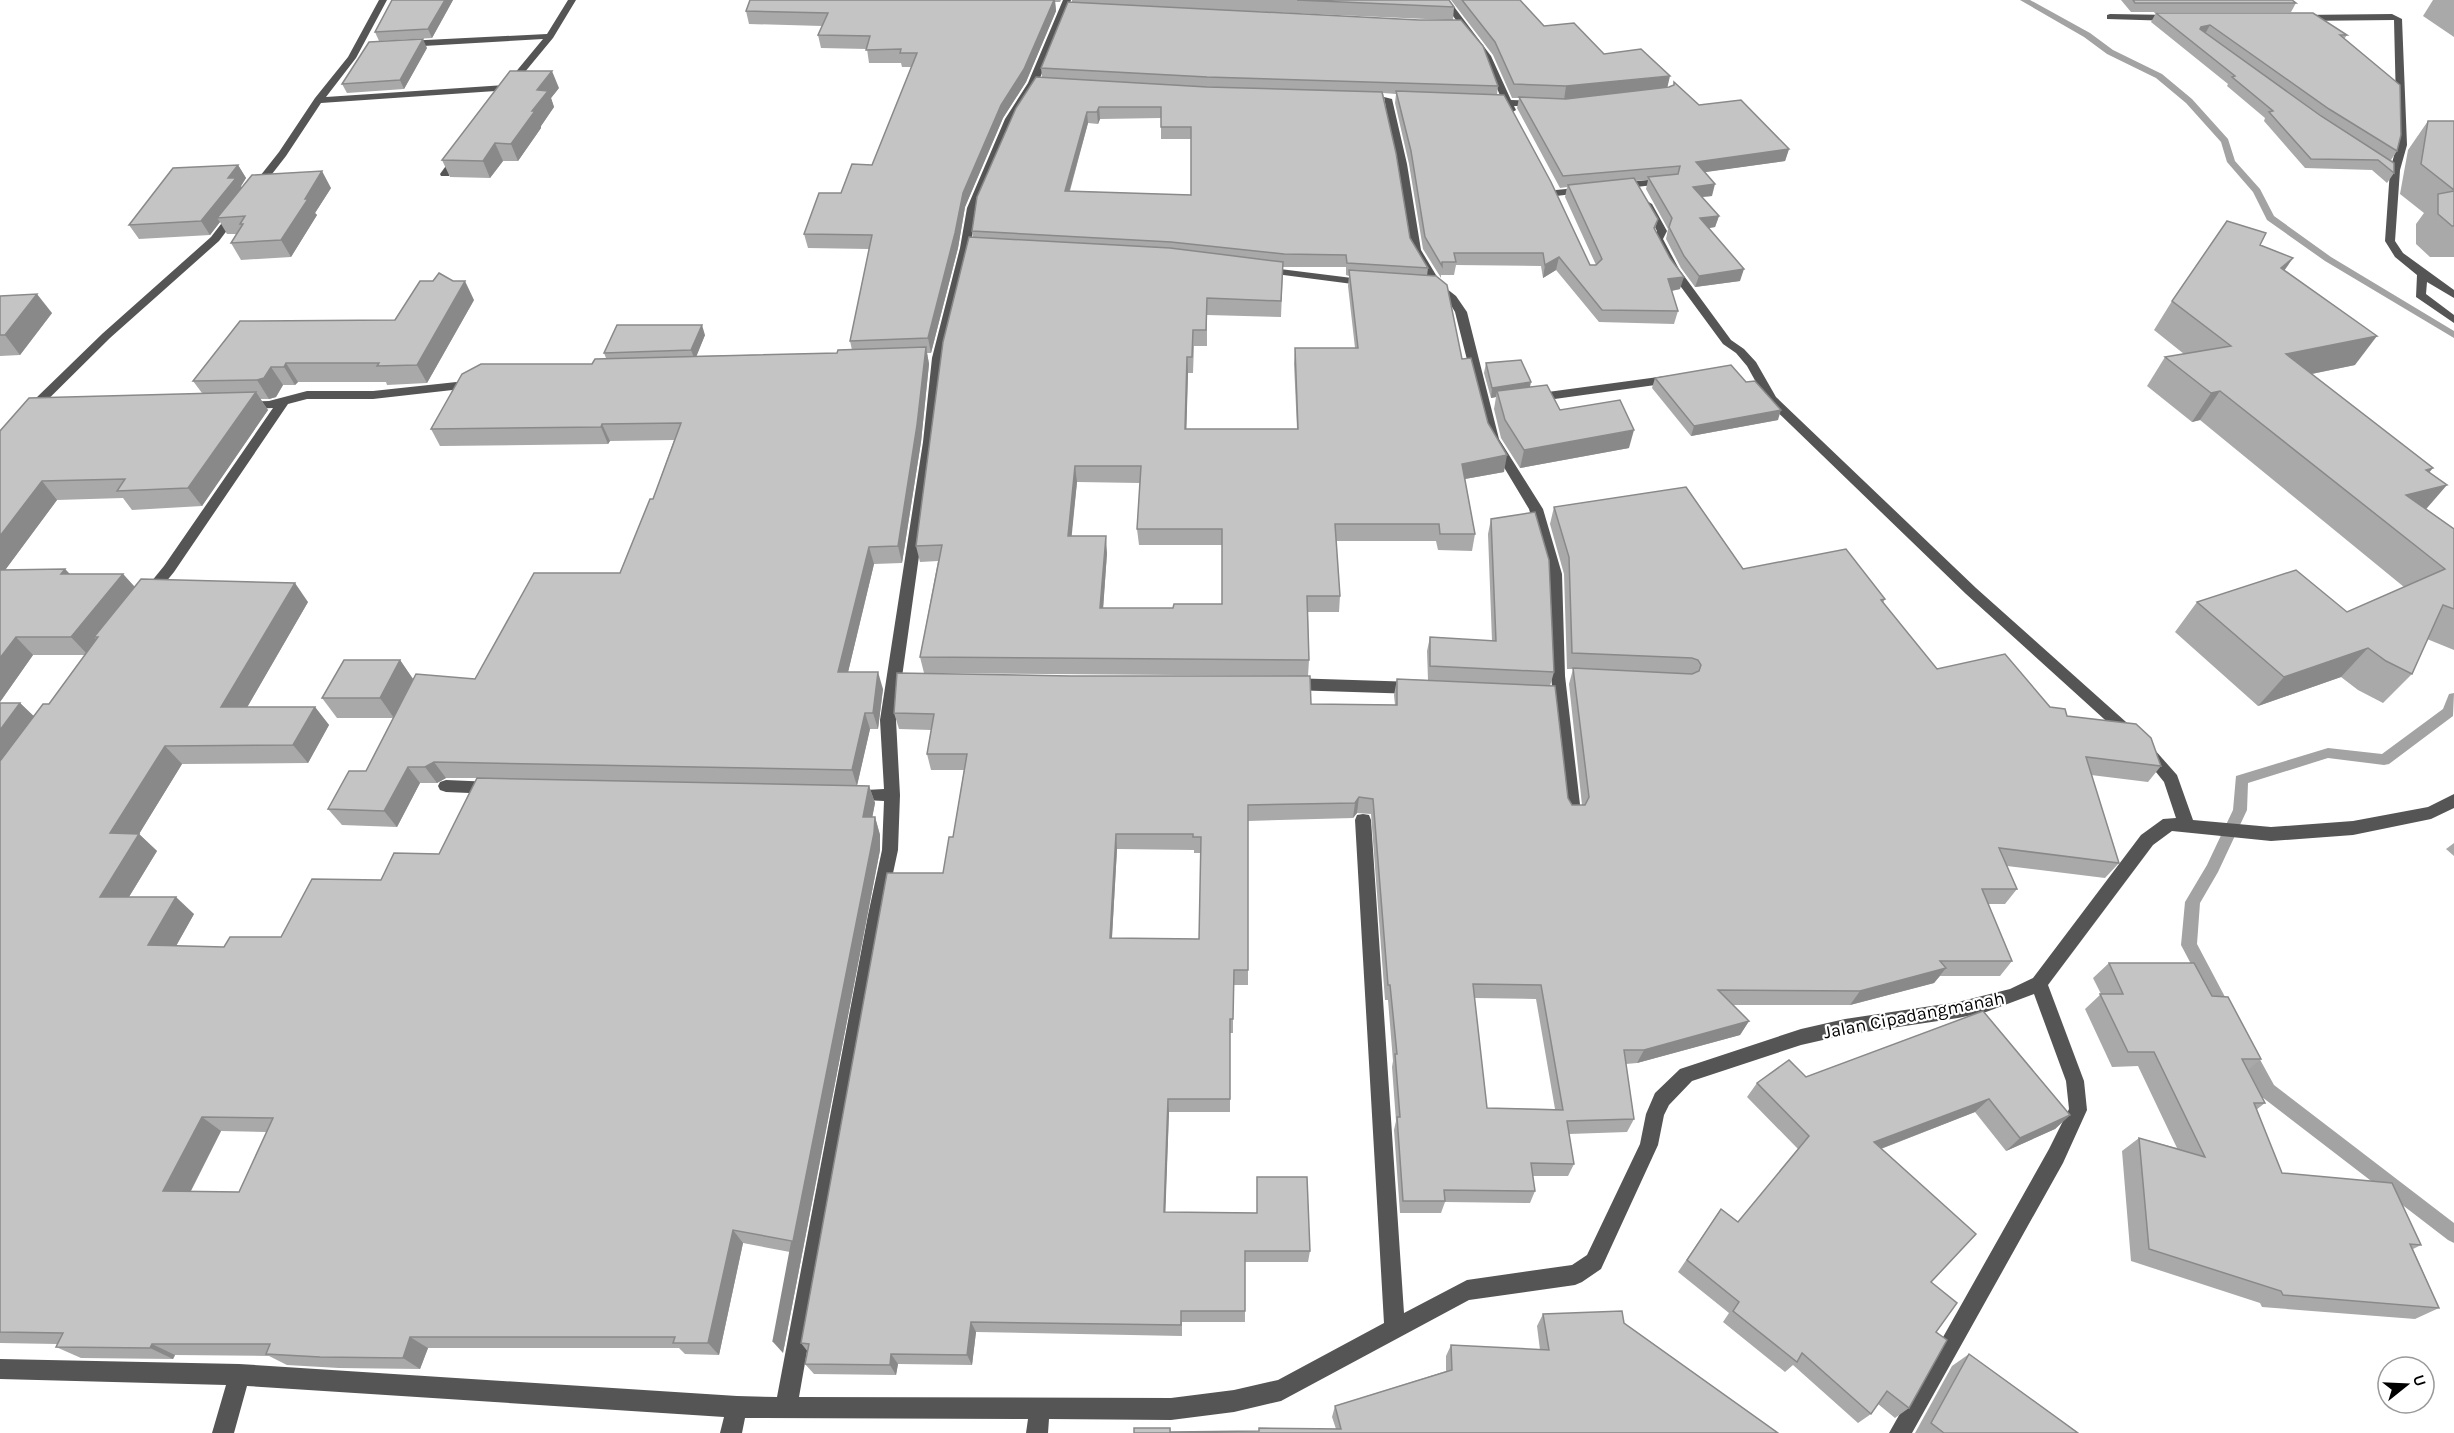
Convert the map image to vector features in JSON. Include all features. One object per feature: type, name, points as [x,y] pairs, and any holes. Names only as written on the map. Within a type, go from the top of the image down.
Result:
[{"type":"street","points":[[0,440],[29,409],[106,336],[215,239],[283,154],[318,100],[363,47],[383,0]]},
{"type":"street","points":[[318,100],[505,92],[550,36],[572,0]]},
{"type":"street","points":[[1445,0],[1487,56],[1507,104],[1518,123]]},
{"type":"street","points":[[786,1408],[890,850],[892,795],[888,720],[900,680],[929,442],[932,358],[970,248],[972,208],[1010,119],[1039,84],[1066,4]]},
{"type":"street","points":[[2110,17],[2179,19]]},
{"type":"street","points":[[2286,18],[2392,17],[2398,19],[2407,145],[2391,167],[2390,241],[2399,255],[2454,295]]},
{"type":"street","points":[[1452,25],[1463,25]]},
{"type":"street","points":[[392,45],[550,36]]},
{"type":"street","points":[[1386,99],[1402,164],[1416,250],[1433,287],[1452,298],[1461,312],[1490,403],[1493,439],[1536,509],[1555,574],[1564,676],[1554,695],[1573,813]]},
{"type":"street","points":[[1474,101],[1541,105]]},
{"type":"street","points":[[445,174],[465,146]]},
{"type":"street","points":[[1556,193],[1671,180]]},
{"type":"street","points":[[1635,184],[1662,231],[1658,239],[1674,270],[1727,342],[1740,351],[1747,366],[1771,399],[1971,591],[2142,745],[2171,779],[2187,826]]},
{"type":"street","points":[[1253,269],[1381,284]]},
{"type":"street","points":[[2423,274],[2420,295],[2454,320]]},
{"type":"street","points":[[233,405],[269,405],[307,395],[373,394],[474,384],[488,373]]},
{"type":"street","points":[[1520,400],[1688,376]]},
{"type":"street","points":[[141,604],[169,569],[284,401]]},
{"type":"street","points":[[29,409],[53,409]]},
{"type":"street","points":[[0,423],[15,423]]},
{"type":"street","points":[[1274,684],[1431,688]]},
{"type":"street","points":[[446,786],[514,788]]},
{"type":"street","points":[[832,795],[892,795]]},
{"type":"street","name":"Jalan Cipadangmanah","points":[[1395,1328],[1467,1290],[1575,1275],[1594,1262],[1649,1145],[1655,1114],[1662,1099],[1672,1086],[1686,1075],[1817,1033],[1971,1007],[2016,996],[2039,984],[2147,840],[2169,824],[2271,834],[2353,828],[2432,813],[2454,800]]},
{"type":"street","points":[[0,1369],[239,1375],[737,1407],[786,1408],[1171,1409],[1234,1401],[1281,1390],[1395,1328],[1363,820]]},
{"type":"street","points":[[1900,1433],[2050,1167],[2078,1110],[2074,1081],[2039,984]]},
{"type":"street","points":[[223,1433],[239,1375]]},
{"type":"street","points":[[731,1433],[737,1407]]},
{"type":"street","points":[[1037,1433],[1040,1409]]},
{"type":"building","points":[[392,0],[445,0],[428,29],[375,32]]},
{"type":"building","points":[[750,0],[1054,0],[1024,69],[1001,105],[963,193],[928,338],[850,341],[872,235],[804,234],[819,193],[841,193],[852,164],[872,165],[917,53],[900,53],[901,49],[866,50],[870,36],[818,35],[828,13],[746,11]]},
{"type":"building","points":[[1297,0],[1449,0],[1454,7]]},
{"type":"building","points":[[1462,0],[1520,0],[1544,26],[1574,23],[1604,54],[1641,49],[1670,76],[1566,86],[1514,84],[1495,42]]},
{"type":"building","points":[[2133,0],[2292,0],[2296,3],[2135,3]]},
{"type":"building","points":[[1068,2],[1419,20],[1461,20],[1483,46],[1498,86],[1207,77],[1041,68]]},
{"type":"building","points":[[2156,13],[2313,13],[2347,35],[2340,35],[2400,85],[2401,135],[2397,151],[2329,109],[2210,25],[2200,29],[2321,116],[2394,163],[2394,173],[2378,160],[2311,159],[2269,112],[2273,111],[2232,77],[2235,76]]},
{"type":"building","points":[[423,39],[400,80],[342,84],[369,42]]},
{"type":"building","points":[[510,71],[552,71],[537,90],[548,91],[511,144],[495,143],[483,161],[442,160]]},
{"type":"building","points":[[1036,77],[1207,87],[1382,92],[1396,153],[1410,238],[1428,268],[1347,263],[1346,255],[1284,254],[1171,242],[972,231],[977,197],[1016,108]],"holes":[[[1099,107],[1161,107],[1161,127],[1191,127],[1191,195],[1065,191],[1087,112],[1097,112]]]},
{"type":"building","points":[[1674,82],[1699,105],[1741,100],[1789,149],[1696,162],[1715,184],[1693,187],[1719,216],[1700,218],[1744,269],[1699,276],[1684,256],[1669,227],[1672,218],[1648,177],[1678,174],[1680,166],[1563,176],[1519,97],[1566,99],[1669,87],[1674,85]]},
{"type":"building","points":[[1396,91],[1504,95],[1551,182],[1590,265],[1596,265],[1602,259],[1568,185],[1634,178],[1658,219],[1654,228],[1670,258],[1684,277],[1668,279],[1678,311],[1602,310],[1559,257],[1545,265],[1543,253],[1454,253],[1456,262],[1442,262],[1442,266],[1425,237],[1411,151]]},
{"type":"building","points":[[2428,121],[2454,121],[2454,190],[2421,164]]},
{"type":"building","points":[[238,165],[228,178],[236,178],[201,221],[129,225],[173,168]]},
{"type":"building","points":[[322,171],[305,199],[308,199],[281,240],[231,243],[243,224],[240,224],[245,216],[217,218],[252,175]]},
{"type":"building","points":[[2454,191],[2454,226],[2452,226],[2438,214],[2438,194]]},
{"type":"building","points":[[2227,221],[2266,233],[2260,245],[2293,258],[2281,268],[2377,336],[2286,354],[2433,468],[2426,470],[2447,485],[2406,495],[2454,529],[2454,609],[2443,605],[2412,674],[2386,661],[2368,648],[2284,677],[2197,602],[2296,570],[2347,612],[2445,569],[2220,391],[2211,393],[2165,357],[2231,346],[2172,301]]},
{"type":"building","points":[[969,237],[1170,248],[1283,262],[1281,301],[1207,298],[1206,330],[1193,330],[1192,357],[1187,357],[1185,429],[1298,429],[1295,348],[1358,348],[1349,270],[1436,276],[1447,285],[1462,359],[1471,358],[1488,423],[1507,455],[1462,464],[1475,534],[1440,534],[1439,524],[1335,524],[1340,596],[1307,596],[1309,660],[920,657],[942,545],[916,546],[943,342]],"holes":[[[1075,466],[1141,466],[1137,529],[1222,529],[1222,604],[1174,604],[1173,608],[1100,608],[1106,536],[1068,536]]]},
{"type":"building","points":[[439,273],[453,281],[465,281],[417,365],[286,363],[284,367],[271,367],[264,378],[257,380],[193,381],[240,321],[395,320],[420,281],[433,281]]},
{"type":"building","points":[[37,294],[5,335],[0,335],[0,296]]},
{"type":"building","points":[[617,325],[702,325],[691,350],[604,353]]},
{"type":"building","points":[[926,347],[917,425],[898,546],[869,547],[838,672],[878,672],[873,713],[865,713],[852,770],[434,762],[425,767],[408,767],[384,811],[328,809],[349,771],[366,771],[416,674],[475,679],[534,573],[620,573],[650,499],[653,499],[681,423],[602,424],[601,427],[431,429],[462,374],[481,364],[592,364],[595,359],[837,353],[838,350]]},
{"type":"building","points":[[1521,360],[1531,382],[1492,388],[1486,363]]},
{"type":"building","points":[[1731,365],[1746,382],[1755,381],[1781,410],[1694,426],[1655,378]]},
{"type":"building","points":[[1547,385],[1560,410],[1620,400],[1634,430],[1524,450],[1505,420],[1497,391]]},
{"type":"building","points":[[256,392],[188,488],[117,491],[125,479],[42,481],[0,536],[0,431],[29,398]]},
{"type":"building","points":[[1686,487],[1743,569],[1846,549],[1885,599],[1881,600],[1937,669],[2005,654],[2050,707],[2065,709],[2067,716],[2136,724],[2151,738],[2161,766],[2086,757],[2119,863],[1999,848],[2017,889],[1982,889],[2012,961],[1940,961],[1946,968],[1860,991],[1718,990],[1749,1021],[1644,1050],[1624,1050],[1634,1119],[1567,1121],[1574,1164],[1531,1163],[1535,1191],[1444,1190],[1445,1201],[1403,1201],[1397,1117],[1400,1117],[1395,1054],[1397,1054],[1390,985],[1388,985],[1373,799],[1359,797],[1355,803],[1248,805],[1248,970],[1234,970],[1233,1019],[1230,1019],[1230,1099],[1168,1099],[1164,1212],[1257,1213],[1257,1177],[1307,1177],[1310,1251],[1245,1251],[1245,1311],[1181,1311],[1181,1325],[971,1322],[967,1355],[891,1354],[890,1365],[805,1364],[809,1344],[801,1343],[887,873],[943,873],[949,837],[953,837],[967,754],[927,754],[934,714],[894,713],[897,673],[1310,676],[1311,704],[1397,705],[1397,679],[1555,686],[1568,798],[1572,805],[1585,805],[1589,797],[1573,668],[1692,674],[1699,671],[1701,665],[1698,660],[1692,658],[1572,653],[1569,557],[1554,507]],"holes":[[[1116,834],[1193,834],[1193,837],[1201,837],[1199,939],[1110,938]],[[1473,984],[1541,985],[1563,1110],[1487,1108]]]},
{"type":"building","points":[[1535,512],[1549,560],[1554,672],[1430,666],[1430,637],[1496,641],[1491,519]]},
{"type":"building","points":[[65,569],[61,574],[123,574],[71,637],[16,637],[0,658],[0,570]]},
{"type":"building","points":[[141,579],[295,583],[221,707],[315,707],[293,745],[165,746],[110,833],[139,834],[100,897],[176,897],[148,945],[224,947],[230,937],[281,937],[312,879],[381,880],[394,853],[439,854],[477,778],[869,786],[863,817],[875,817],[874,833],[773,1342],[792,1241],[733,1230],[708,1343],[673,1343],[675,1337],[410,1337],[403,1358],[320,1357],[266,1354],[270,1344],[152,1344],[150,1348],[56,1347],[63,1333],[0,1332],[0,761],[43,704],[49,704],[98,637],[94,637]],"holes":[[[202,1117],[273,1118],[239,1192],[163,1191]]]},
{"type":"building","points":[[344,660],[400,660],[380,698],[322,698]]},
{"type":"building","points":[[0,703],[20,703],[0,730]]},
{"type":"building","points":[[2109,963],[2194,963],[2212,996],[2228,997],[2261,1059],[2242,1059],[2265,1103],[2254,1103],[2282,1173],[2392,1183],[2421,1245],[2410,1244],[2439,1308],[2283,1295],[2281,1291],[2149,1249],[2139,1138],[2205,1157],[2154,1052],[2128,1052],[2100,994],[2123,994]]},
{"type":"building","points":[[1983,1011],[2070,1115],[2020,1138],[1989,1099],[1874,1142],[1976,1234],[1931,1282],[1957,1303],[1936,1332],[1947,1340],[1909,1408],[1887,1391],[1871,1414],[1802,1353],[1797,1362],[1733,1311],[1739,1302],[1687,1260],[1721,1209],[1738,1222],[1809,1136],[1757,1083],[1789,1060],[1806,1077]]},
{"type":"building","points":[[1622,1311],[1624,1323],[1778,1433],[1134,1433],[1134,1428],[1170,1428],[1170,1432],[1259,1431],[1259,1428],[1341,1429],[1335,1406],[1452,1370],[1451,1345],[1549,1350],[1543,1314]]},
{"type":"building","points":[[1969,1354],[2078,1433],[1944,1433],[1931,1423]]},
{"type":"waterway","points":[[2024,0],[2087,35],[2110,52],[2159,76],[2189,101],[2225,141],[2231,162],[2257,191],[2270,218],[2328,259],[2454,335]]},
{"type":"waterway","points":[[2225,1012],[2189,945],[2193,902],[2213,868],[2240,810],[2241,780],[2328,753],[2384,760],[2448,712],[2454,698]]},
{"type":"waterway","points":[[2246,1050],[2268,1091],[2454,1234]]}]
